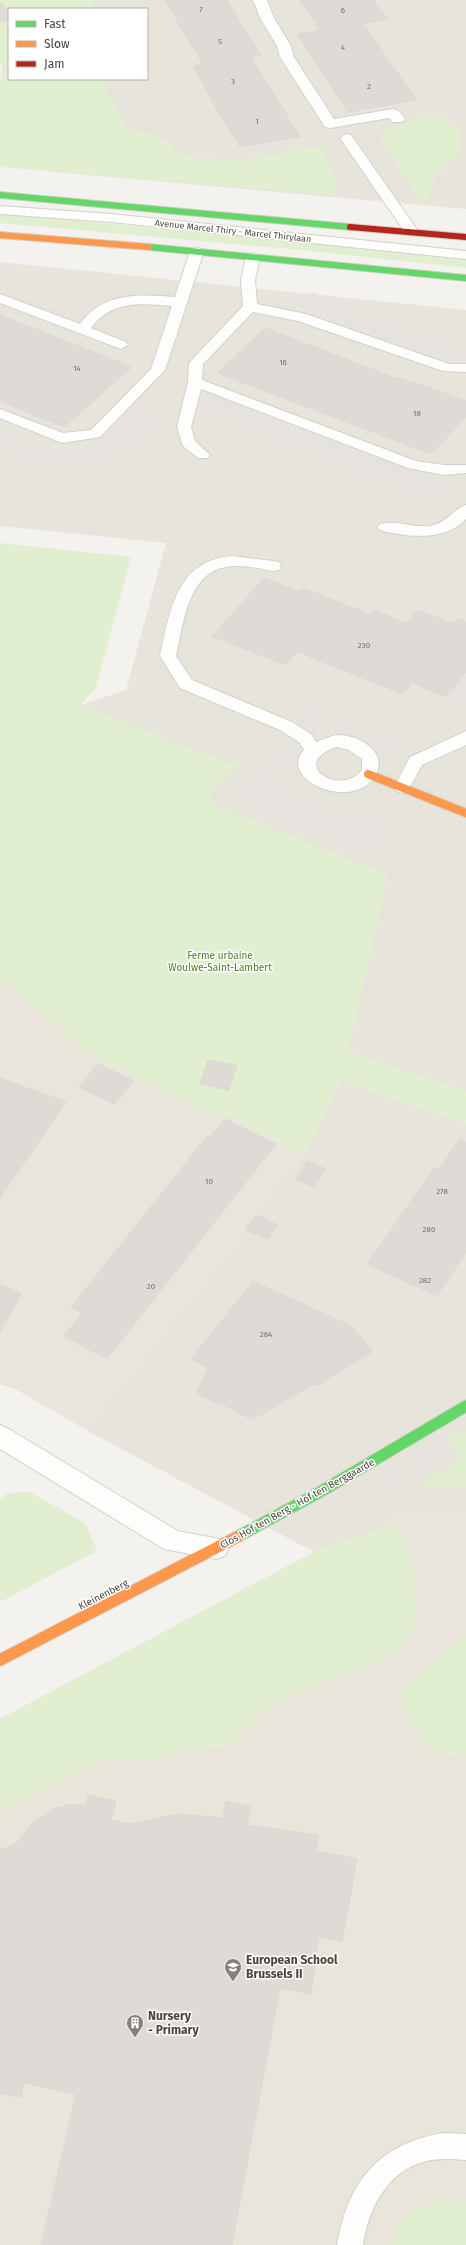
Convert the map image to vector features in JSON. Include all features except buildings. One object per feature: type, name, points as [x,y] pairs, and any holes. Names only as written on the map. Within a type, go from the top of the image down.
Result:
[{"type":"main road","name":"Avenue Marcel Thiry - Marcel Thirylaan","points":[[0,194],[466,237]]},
{"type":"main road","points":[[0,235],[197,251],[466,278]]},
{"type":"main road","points":[[368,774],[402,786],[466,813]]},
{"type":"main road","name":"Clos Hof ten Berg - Hof ten Berggaarde","points":[[216,1548],[320,1492],[466,1406]]},
{"type":"main road","name":"Kleinenberg","points":[[0,1660],[216,1548]]},
{"type":"street","points":[[260,0],[266,17],[286,48],[287,57],[330,124],[393,113],[398,119]]},
{"type":"street","name":"Clos Hof ten Berg - Hof ten Berggaarde","points":[[0,1436],[173,1541],[216,1548]]},
{"type":"lane","points":[[346,138],[411,231]]},
{"type":"lane","name":"Avenue Marcel Thiry - Marcel Thirylaan","points":[[0,210],[111,218],[466,255]]},
{"type":"lane","points":[[0,413],[62,438],[95,434],[158,370],[197,251]]},
{"type":"lane","points":[[203,455],[188,443],[184,427],[195,382],[196,363],[250,307],[248,280],[253,257]]},
{"type":"lane","points":[[0,298],[122,345]]},
{"type":"lane","points":[[83,330],[95,314],[109,306],[129,301],[180,302]]},
{"type":"lane","points":[[250,307],[301,317],[448,368],[466,368]]},
{"type":"lane","points":[[195,382],[413,465],[465,472]]},
{"type":"lane","points":[[385,527],[411,533],[438,529],[461,517],[466,510]]},
{"type":"lane","points":[[273,566],[240,561],[217,563],[198,574],[184,596],[168,656],[186,684],[286,726],[305,738],[312,750]]},
{"type":"lane","points":[[402,786],[416,761],[458,743],[466,737]]},
{"type":"lane","points":[[336,741],[355,745],[369,756],[372,765],[368,774],[360,782],[348,786],[334,787],[321,783],[311,776],[306,768],[307,758],[312,750],[323,744],[336,741]]},
{"type":"lane","points":[[350,2245],[351,2226],[365,2193],[388,2166],[417,2150],[451,2145],[466,2147]]},
{"type":"shaded area","points":[[62,0],[466,0],[466,209],[44,171],[54,80],[148,80],[148,8],[61,8]]},
{"type":"shaded area","points":[[0,262],[466,310],[466,1531],[393,1519],[395,1524],[314,1552],[88,1431],[244,1235],[245,1230],[278,1184],[305,1155],[224,1114],[220,1118],[138,1079],[6,982],[0,982],[0,840],[81,705],[126,690],[166,543],[0,526]]},
{"type":"shaded area","points":[[311,292],[466,347],[466,356],[461,362],[446,361],[296,306]]},
{"type":"shaded area","points":[[208,395],[449,484],[444,506],[203,413]]},
{"type":"shaded area","points":[[142,403],[165,411],[140,440],[117,459],[92,467],[66,471],[35,466],[0,451],[0,430],[48,450],[60,452],[87,450],[98,446]]},
{"type":"shaded area","points":[[466,672],[466,709],[443,700]]},
{"type":"shaded area","points":[[315,704],[408,747],[387,752],[322,725],[272,783],[339,809],[390,805],[380,844],[356,852],[248,805],[241,788]]},
{"type":"shaded area","points":[[0,982],[6,982],[89,1054],[220,1118],[224,1114],[305,1155],[278,1184],[246,1229],[247,1230],[244,1235],[88,1431],[15,1389],[0,1384]]},
{"type":"shaded area","points":[[445,1440],[454,1451],[382,1493],[372,1481]]},
{"type":"shaded area","name":"European School Brussels II","points":[[453,1512],[466,1514],[466,2245],[0,2245],[0,1719],[314,1552],[395,1524],[393,1518]]},
{"type":"green space","points":[[0,0],[92,0],[93,8],[8,8],[8,14]]},
{"type":"green space","points":[[8,17],[8,80],[104,80],[106,91],[128,129],[152,134],[169,143],[176,153],[192,158],[243,161],[320,146],[339,182],[334,195],[0,167],[0,81],[3,68],[0,63],[0,21],[7,21]]},
{"type":"green space","points":[[439,118],[455,125],[461,134],[461,153],[441,169],[436,176],[428,203],[421,202],[380,139],[391,127],[406,121]]},
{"type":"green space","points":[[0,213],[466,258],[466,268],[301,250],[0,223]]},
{"type":"green space","name":"Ferme urbaine Woulwe-Saint-Lambert","points":[[0,543],[131,557],[96,688],[81,705],[235,766],[210,793],[213,804],[388,875],[348,1052],[466,1091],[466,1125],[341,1080],[305,1155],[224,1114],[220,1118],[89,1054],[6,982],[0,982]]},
{"type":"green space","points":[[466,1432],[466,1486],[425,1487],[424,1481],[461,1459],[445,1440]]},
{"type":"green space","points":[[30,1492],[86,1524],[97,1551],[0,1602],[0,1499],[8,1493]]},
{"type":"green space","points":[[395,1524],[413,1564],[415,1625],[395,1653],[334,1679],[308,1687],[279,1701],[255,1720],[237,1740],[220,1746],[185,1749],[157,1760],[103,1759],[0,1812],[0,1719],[314,1552]]},
{"type":"green space","points":[[466,1635],[466,1757],[429,1750],[403,1707],[398,1692]]},
{"type":"green space","points":[[443,2200],[466,2204],[466,2245],[391,2245],[399,2227],[410,2214],[416,2209]]},
{"type":"traffic: fast","points":[[0,195],[350,227]]},
{"type":"traffic: fast","points":[[149,247],[466,278]]},
{"type":"traffic: fast","points":[[237,1537],[320,1492],[466,1406]]},
{"type":"traffic: slow","points":[[0,235],[149,247]]},
{"type":"traffic: slow","points":[[368,774],[466,813]]},
{"type":"traffic: slow","points":[[0,1660],[237,1537]]},
{"type":"traffic: jam","points":[[350,227],[466,237]]},
{"type":"place","name":"European School Brussels II","points":[[233,1982]]},
{"type":"place","name":"Nursery - Primary","points":[[135,2038]]}]
